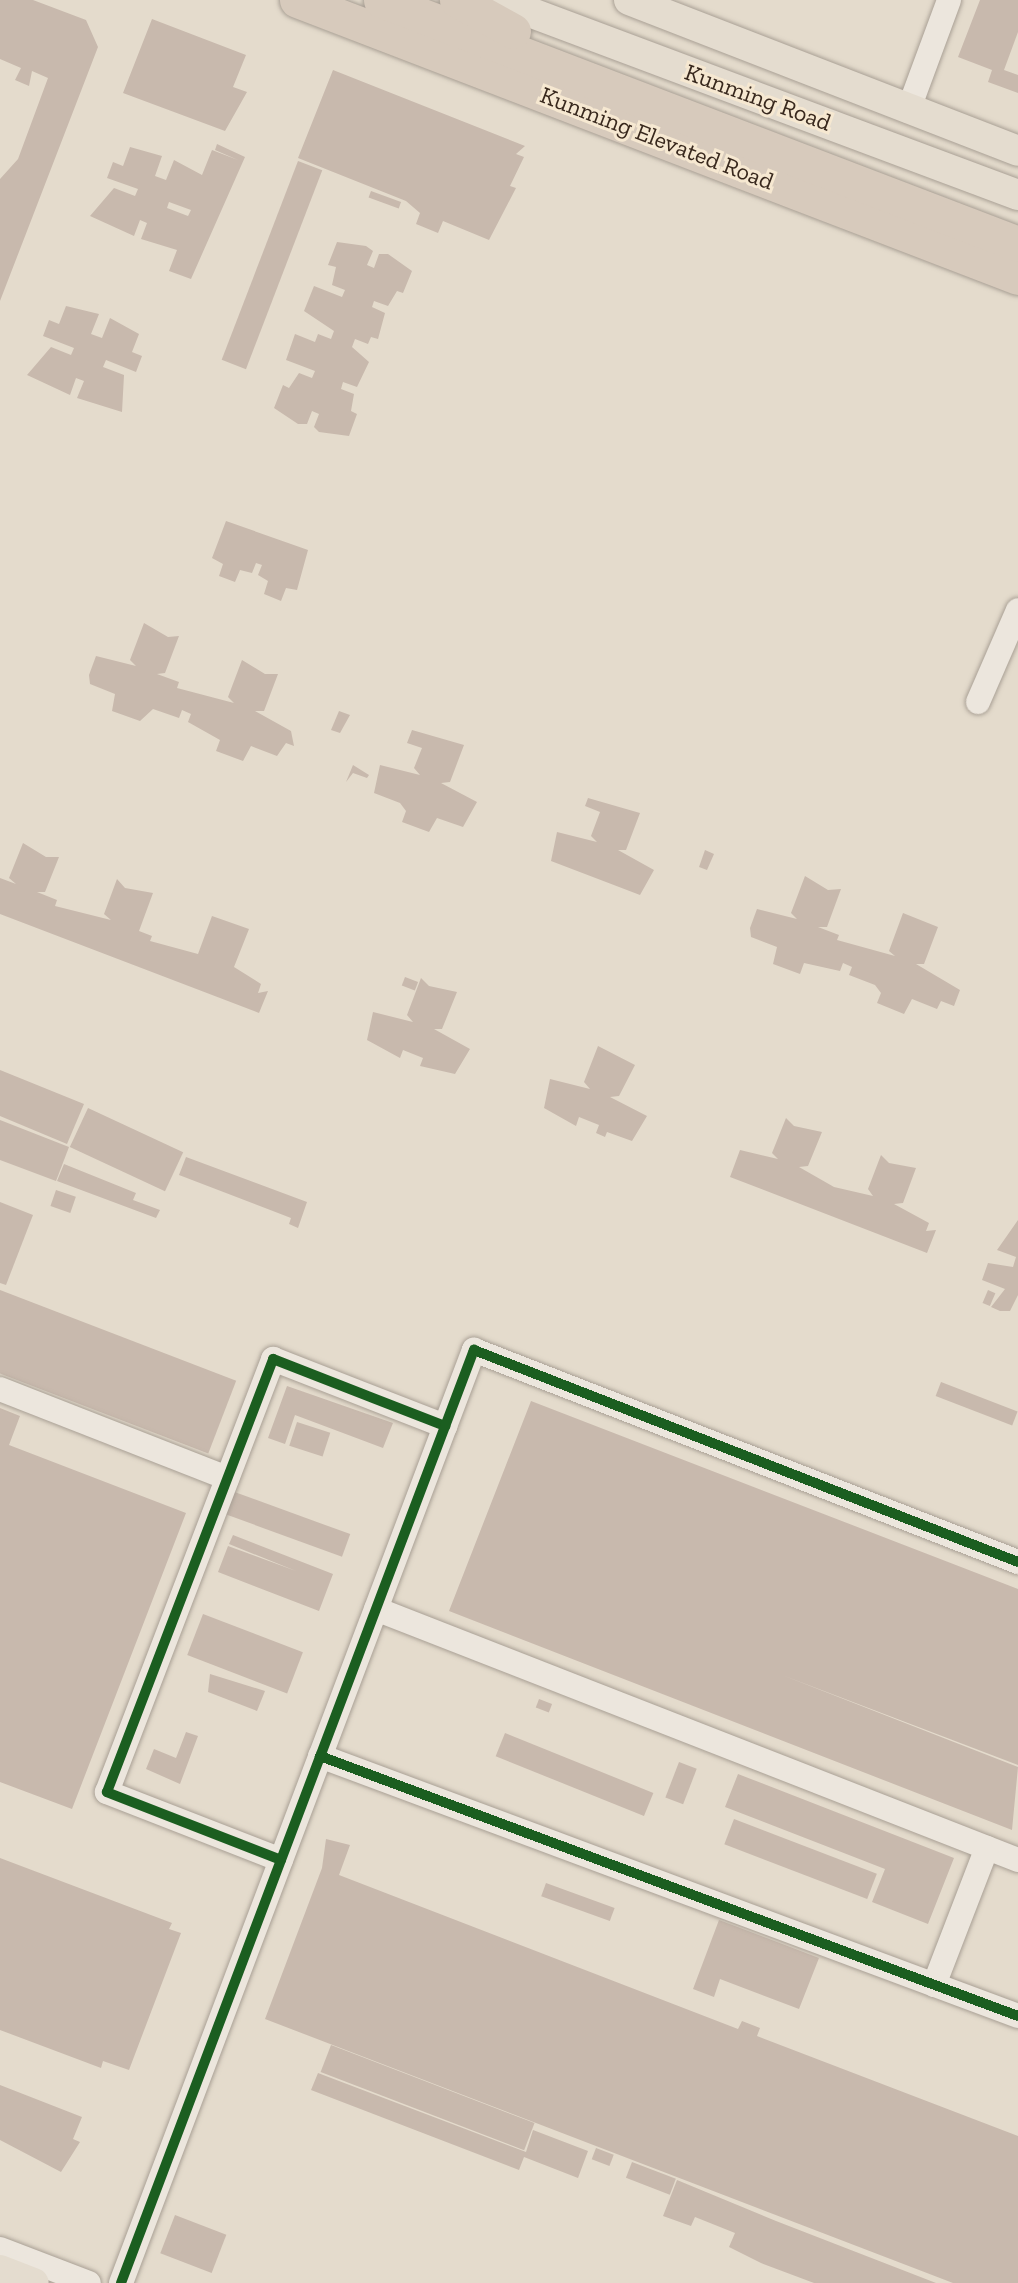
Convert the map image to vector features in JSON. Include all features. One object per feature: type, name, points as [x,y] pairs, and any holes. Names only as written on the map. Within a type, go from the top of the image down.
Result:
[{"type":"highway","name":"Kunming Elevated Road","points":[[297,0],[1018,277]]},
{"type":"highway","name":"Kunming Elevated Road","points":[[381,0],[1018,244]]},
{"type":"highway","points":[[457,0],[616,90]]},
{"type":"main road","name":"Kunming Road","points":[[497,0],[1018,195]]},
{"type":"main road","name":"Kunming Road","points":[[629,0],[1018,151]]},
{"type":"main road","points":[[0,2270],[34,2283]]},
{"type":"street","points":[[909,110],[949,0]]},
{"type":"street","points":[[978,702],[1018,610]]},
{"type":"street","points":[[121,2283],[474,1350],[1018,1562]]},
{"type":"street","points":[[281,1860],[107,1792],[273,1359],[445,1426]]},
{"type":"street","points":[[0,1389],[227,1478]]},
{"type":"street","points":[[376,1609],[1018,1860]]},
{"type":"street","points":[[320,1756],[1018,2016]]},
{"type":"street","points":[[934,1985],[986,1848]]},
{"type":"street","points":[[0,2249],[89,2283]]},
{"type":"building","points":[[0,0],[33,0],[86,20],[98,47],[0,301],[0,179],[18,159],[48,78],[32,71],[29,86],[15,80],[21,68],[0,59]]},
{"type":"building","points":[[980,0],[1018,0],[1018,32],[1004,70],[1018,75],[1018,93],[988,82],[992,70],[958,57]]},
{"type":"building","points":[[152,19],[246,55],[233,87],[247,92],[225,131],[123,93]]},
{"type":"building","points":[[333,70],[525,146],[516,154],[524,157],[510,186],[516,188],[489,240],[443,221],[438,233],[416,224],[420,213],[406,201],[298,158]]},
{"type":"building","points":[[217,144],[245,157],[191,279],[169,271],[177,250],[141,239],[147,223],[140,220],[134,236],[90,216],[114,188],[135,196],[138,189],[107,178],[113,162],[123,166],[130,147],[162,156],[155,176],[166,180],[174,160],[202,175],[212,150],[238,160],[215,150]],"holes":[[[169,202],[191,210],[188,216],[167,208]]]},
{"type":"building","points":[[298,161],[322,170],[246,369],[222,360]]},
{"type":"building","points":[[371,191],[401,202],[399,209],[369,198]]},
{"type":"building","points":[[337,242],[366,246],[373,251],[367,265],[374,268],[379,254],[388,254],[412,271],[403,293],[397,291],[388,306],[374,301],[372,307],[385,313],[378,339],[371,337],[368,344],[355,339],[352,347],[369,362],[357,387],[343,382],[341,389],[354,394],[351,411],[357,414],[349,436],[319,432],[314,427],[319,414],[312,411],[307,424],[298,424],[274,408],[283,385],[289,388],[299,373],[312,378],[315,371],[286,360],[295,334],[315,342],[318,334],[331,339],[334,331],[304,311],[314,286],[342,297],[345,290],[332,285],[336,267],[328,265]]},
{"type":"building","points":[[66,306],[99,314],[91,334],[102,338],[110,318],[139,334],[132,352],[142,356],[136,372],[106,360],[103,367],[124,375],[122,412],[77,398],[84,381],[76,378],[70,395],[27,375],[51,347],[71,355],[74,348],[43,336],[49,320],[59,324]]},
{"type":"building","points":[[226,521],[308,550],[297,590],[286,588],[281,601],[264,594],[268,581],[258,575],[262,565],[256,563],[252,573],[240,570],[235,582],[219,576],[223,564],[212,558]]},
{"type":"building","points":[[144,623],[168,637],[179,636],[165,673],[157,674],[179,682],[177,688],[234,703],[228,697],[242,660],[265,674],[278,674],[264,711],[255,711],[291,731],[294,746],[286,743],[277,756],[251,746],[243,761],[216,751],[220,740],[188,722],[191,714],[182,710],[179,718],[153,709],[140,721],[112,711],[115,694],[90,684],[89,675],[96,656],[136,666],[130,660]]},
{"type":"building","points":[[339,711],[350,715],[340,733],[331,730]]},
{"type":"building","points":[[412,730],[464,745],[450,782],[441,783],[477,802],[463,827],[437,818],[429,832],[402,822],[406,811],[400,803],[374,793],[380,765],[420,775],[414,768],[422,748],[407,743]]},
{"type":"building","points":[[353,765],[369,775],[367,778],[353,773],[346,782]]},
{"type":"building","points":[[588,798],[640,813],[626,850],[618,850],[654,870],[640,895],[551,861],[557,832],[597,842],[591,836],[600,812],[585,806]]},
{"type":"building","points":[[23,843],[46,857],[59,857],[45,892],[37,892],[57,900],[55,906],[111,920],[104,914],[117,879],[125,888],[153,893],[139,931],[152,936],[150,941],[198,954],[212,916],[249,929],[234,967],[261,984],[258,993],[268,991],[259,1013],[0,914],[0,878],[16,884],[9,878]]},
{"type":"building","points":[[705,850],[714,854],[707,870],[699,867]]},
{"type":"building","points":[[805,876],[828,890],[841,889],[827,927],[818,927],[839,935],[837,940],[895,956],[889,951],[903,913],[938,927],[924,964],[916,964],[960,990],[954,1006],[941,1001],[937,1009],[912,999],[904,1014],[877,1003],[881,993],[875,985],[849,975],[852,967],[843,963],[840,971],[804,963],[800,974],[773,964],[777,947],[751,937],[750,928],[757,909],[797,919],[791,913]]},
{"type":"building","points":[[405,977],[418,982],[415,990],[402,985]]},
{"type":"building","points":[[421,978],[429,986],[457,992],[442,1029],[434,1029],[470,1049],[455,1074],[420,1066],[423,1058],[403,1050],[400,1058],[367,1040],[373,1012],[413,1022],[407,1015]]},
{"type":"building","points":[[598,1046],[635,1065],[619,1096],[610,1097],[647,1116],[632,1141],[607,1132],[605,1137],[596,1133],[599,1125],[579,1117],[576,1126],[544,1108],[550,1079],[590,1089],[584,1082]]},
{"type":"building","points":[[0,1070],[84,1104],[67,1144],[0,1116]]},
{"type":"building","points":[[88,1108],[183,1152],[165,1191],[70,1147]]},
{"type":"building","points":[[786,1118],[794,1126],[822,1132],[808,1166],[799,1167],[834,1187],[873,1196],[868,1189],[881,1155],[889,1163],[916,1168],[903,1203],[894,1204],[929,1223],[926,1231],[936,1230],[927,1253],[730,1177],[740,1150],[778,1159],[772,1153]]},
{"type":"building","points":[[0,1120],[69,1147],[56,1181],[0,1160]]},
{"type":"building","points":[[186,1157],[307,1202],[298,1228],[289,1224],[291,1218],[179,1175]]},
{"type":"building","points":[[64,1164],[136,1193],[133,1200],[160,1210],[156,1218],[57,1181]]},
{"type":"building","points":[[56,1190],[76,1197],[70,1213],[50,1206]]},
{"type":"building","points":[[0,1202],[33,1215],[6,1285],[0,1283]]},
{"type":"building","points":[[1018,1220],[1018,1295],[1010,1311],[1000,1311],[991,1307],[1005,1289],[982,1280],[988,1263],[1013,1267],[1016,1257],[997,1250]]},
{"type":"building","points":[[0,1290],[236,1381],[208,1453],[0,1374]]},
{"type":"building","points":[[988,1290],[995,1293],[990,1306],[983,1303]]},
{"type":"building","points":[[941,1382],[1018,1411],[1012,1425],[936,1396]]},
{"type":"building","points":[[287,1386],[393,1423],[383,1448],[295,1415],[285,1444],[268,1438]]},
{"type":"building","points":[[531,1401],[1018,1589],[1018,1765],[782,1675],[1018,1767],[1012,1830],[449,1611]]},
{"type":"building","points":[[0,1408],[20,1416],[9,1445],[186,1513],[72,1809],[0,1782]]},
{"type":"building","points":[[297,1422],[330,1433],[323,1457],[289,1446]]},
{"type":"building","points":[[229,1490],[350,1534],[342,1557],[221,1513]]},
{"type":"building","points":[[233,1535],[333,1574],[319,1611],[218,1572],[228,1546],[296,1571],[229,1544]]},
{"type":"building","points":[[203,1614],[303,1652],[287,1693],[187,1655]]},
{"type":"building","points":[[210,1674],[265,1691],[257,1711],[208,1692]]},
{"type":"building","points":[[539,1699],[552,1704],[549,1712],[536,1707]]},
{"type":"building","points":[[186,1732],[198,1736],[180,1784],[146,1769],[154,1749],[176,1758]]},
{"type":"building","points":[[505,1733],[653,1793],[644,1816],[496,1756]]},
{"type":"building","points":[[679,1762],[697,1769],[683,1804],[665,1797]]},
{"type":"building","points":[[738,1774],[954,1858],[928,1924],[872,1902],[885,1869],[725,1807]]},
{"type":"building","points":[[734,1819],[877,1874],[867,1899],[724,1844]]},
{"type":"building","points":[[326,1839],[350,1845],[339,1875],[738,2029],[742,2021],[760,2028],[757,2036],[1018,2136],[1018,2283],[953,2283],[265,2019],[322,1868]]},
{"type":"building","points":[[0,1858],[172,1923],[169,1929],[181,1933],[129,2070],[103,2061],[101,2068],[0,2030]]},
{"type":"building","points":[[546,1883],[615,1908],[610,1921],[541,1896]]},
{"type":"building","points":[[719,1920],[819,1958],[799,2009],[720,1979],[714,1997],[693,1989]]},
{"type":"building","points":[[331,2045],[535,2123],[524,2150],[321,2072]]},
{"type":"building","points":[[318,2073],[526,2152],[533,2130],[588,2151],[578,2178],[524,2157],[519,2170],[311,2090]]},
{"type":"building","points":[[0,2085],[82,2117],[73,2139],[80,2142],[61,2172],[0,2140]]},
{"type":"building","points":[[596,2148],[614,2155],[609,2166],[592,2159]]},
{"type":"building","points":[[632,2162],[676,2179],[670,2195],[626,2178]]},
{"type":"building","points":[[677,2180],[936,2283],[814,2283],[761,2263],[729,2247],[735,2233],[695,2217],[691,2226],[663,2216]]},
{"type":"building","points":[[175,2215],[226,2235],[212,2273],[160,2253]]},
{"type":"cycle path","points":[[121,2283],[474,1350],[1018,1562]]},
{"type":"cycle path","points":[[281,1860],[107,1792],[273,1359],[445,1426]]},
{"type":"cycle path","points":[[320,1756],[1018,2016]]}]
